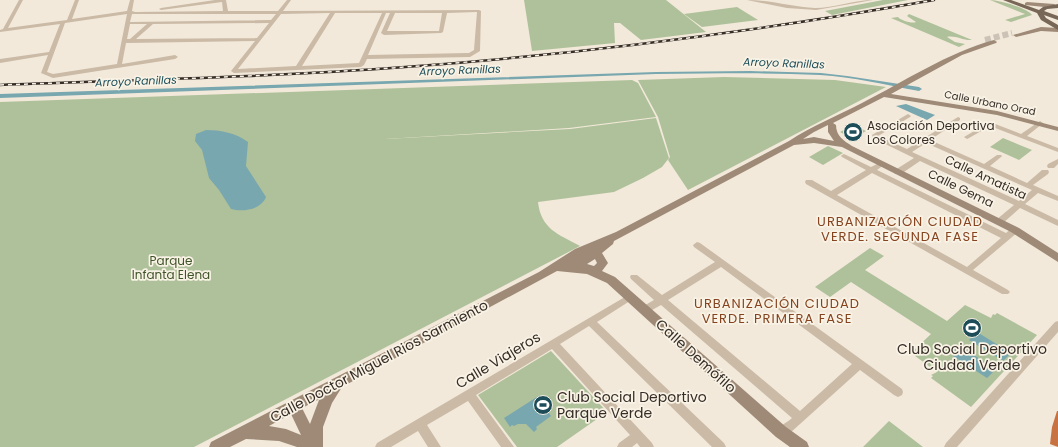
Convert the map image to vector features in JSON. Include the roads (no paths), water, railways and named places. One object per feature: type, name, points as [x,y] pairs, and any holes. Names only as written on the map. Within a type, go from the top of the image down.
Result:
[{"type":"main road","points":[[1006,0],[1058,14]]},
{"type":"main road","points":[[1015,0],[1058,18]]},
{"type":"main road","points":[[1026,4],[1056,6]]},
{"type":"main road","points":[[1041,10],[1056,6]]},
{"type":"main road","points":[[1041,10],[1040,16],[1046,22],[1058,29]]},
{"type":"main road","points":[[1046,22],[1040,26],[1014,34],[1041,29],[1058,29]]},
{"type":"main road","name":"Calle Doctor Miguel Rios Sarmiento","points":[[960,54],[968,47],[985,40]]},
{"type":"main road","name":"Calle Doctor Miguel Rios Sarmiento","points":[[818,137],[839,118],[960,54],[994,42]]},
{"type":"main road","points":[[900,87],[902,92],[915,99]]},
{"type":"main road","name":"Calle Urbano Orad","points":[[885,94],[915,99]]},
{"type":"main road","name":"Calle Urbano Orad","points":[[885,94],[998,113],[1058,129]]},
{"type":"main road","name":"Calle Doctor Miguel Rios Sarmiento","points":[[216,447],[543,275],[579,252],[620,234],[792,143],[818,137],[831,130],[839,118]]},
{"type":"main road","name":"Calle Doctor Miguel Rios Sarmiento","points":[[818,137],[832,140],[831,130]]},
{"type":"main road","name":"Calle Gema","points":[[831,130],[846,152]]},
{"type":"main road","name":"Calle Gema","points":[[792,143],[818,137],[846,152],[881,164],[1015,230],[1042,246],[1058,258]]},
{"type":"main road","name":"Calle Doctor Miguel Rios Sarmiento","points":[[582,267],[620,234]]},
{"type":"main road","points":[[603,263],[602,258],[591,251],[579,252],[576,256],[582,267],[599,268],[603,263],[608,243]]},
{"type":"main road","name":"Calle Demófilo","points":[[603,263],[611,280]]},
{"type":"main road","name":"Calle Demófilo","points":[[561,269],[582,267],[599,273],[611,280],[781,432],[802,447]]},
{"type":"main road","name":"Calle Doctor Miguel Rios Sarmiento","points":[[543,275],[561,269]]},
{"type":"main road","points":[[315,447],[316,426],[326,400],[337,383]]},
{"type":"main road","points":[[294,406],[315,447]]},
{"type":"main road","points":[[243,432],[275,433],[295,438],[310,447]]},
{"type":"street","points":[[2,30],[21,0]]},
{"type":"street","points":[[77,0],[51,53],[44,73],[53,76],[175,57]]},
{"type":"street","points":[[118,66],[132,0]]},
{"type":"street","points":[[2,30],[224,0],[226,13]]},
{"type":"street","points":[[289,0],[234,71],[361,65],[385,11]]},
{"type":"street","points":[[749,0],[787,7],[816,9],[870,0]]},
{"type":"street","points":[[393,11],[384,33],[441,32],[445,11]]},
{"type":"street","points":[[130,13],[479,11],[477,51],[470,55],[364,57]]},
{"type":"street","points":[[298,68],[333,12]]},
{"type":"street","points":[[128,23],[274,21]]},
{"type":"street","points":[[131,40],[150,22]]},
{"type":"street","points":[[124,41],[260,39]]},
{"type":"street","points":[[0,61],[51,53]]},
{"type":"street","name":"Calle Amatista","points":[[908,116],[875,136],[1058,223]]},
{"type":"street","points":[[907,152],[958,120]]},
{"type":"street","points":[[1022,136],[1040,123]]},
{"type":"street","points":[[967,137],[990,124],[1058,150]]},
{"type":"street","points":[[925,140],[1058,199]]},
{"type":"street","points":[[846,152],[871,170],[1006,237]]},
{"type":"street","points":[[984,167],[999,156]]},
{"type":"street","points":[[898,172],[920,158]]},
{"type":"street","points":[[1051,166],[1058,161]]},
{"type":"street","points":[[831,194],[881,164]]},
{"type":"street","points":[[1028,186],[1045,172]]},
{"type":"street","points":[[809,182],[1005,292]]},
{"type":"street","points":[[999,222],[1037,190]]},
{"type":"street","points":[[966,271],[1015,230]]},
{"type":"street","points":[[697,245],[898,392]]},
{"type":"street","points":[[645,310],[720,263]]},
{"type":"street","points":[[634,277],[800,418]]},
{"type":"street","name":"Calle Viajeros","points":[[381,447],[630,297]]},
{"type":"street","points":[[590,321],[720,447]]},
{"type":"street","points":[[950,447],[1058,325]]},
{"type":"street","points":[[553,344],[648,447]]},
{"type":"street","points":[[781,432],[790,427],[859,364]]},
{"type":"street","points":[[469,394],[508,447]]},
{"type":"street","points":[[420,424],[435,447]]},
{"type":"street","name":"Calle Demófilo","points":[[781,432],[798,447]]},
{"type":"street","points":[[623,447],[638,436]]},
{"type":"water","points":[[906,104],[935,115],[927,120],[896,106]]},
{"type":"water","points":[[206,130],[228,133],[238,136],[248,142],[246,166],[266,197],[260,205],[246,210],[231,209],[219,190],[209,178],[202,150],[195,141],[196,134]]},
{"type":"water","points":[[977,332],[1011,353],[1003,361],[969,340],[971,338],[969,336],[972,333],[974,334]]},
{"type":"water","points":[[961,347],[996,369],[987,378],[953,356],[955,353],[953,351],[956,348],[959,350]]},
{"type":"water","points":[[540,395],[546,402],[543,404],[551,416],[536,427],[537,429],[534,432],[526,424],[512,425],[510,427],[504,418]]},
{"type":"waterway","name":"Arroyo Ranillas","points":[[0,96],[656,73],[750,72],[821,74],[919,89]]},
{"type":"tunnel","points":[[985,40],[1012,33]]},
{"type":"railway","points":[[0,85],[202,78],[472,62],[671,40],[803,22],[934,0]]},
{"type":"place","name":"Asociación Deportiva Los Colores","points":[[853,132]]},
{"type":"place","name":"Club Social Deportivo Ciudad Verde","points":[[972,328]]},
{"type":"place","name":"Club Social Deportivo Parque Verde","points":[[543,405]]},
{"type":"district","name":"URBANIZACIÓN CIUDAD VERDE. SEGUNDA FASE","points":[[900,228]]},
{"type":"district","name":"URBANIZACIÓN CIUDAD VERDE. PRIMERA FASE","points":[[777,310]]},
{"type":"park label","name":"Parque Infanta Elena","points":[[171,267]]}]
